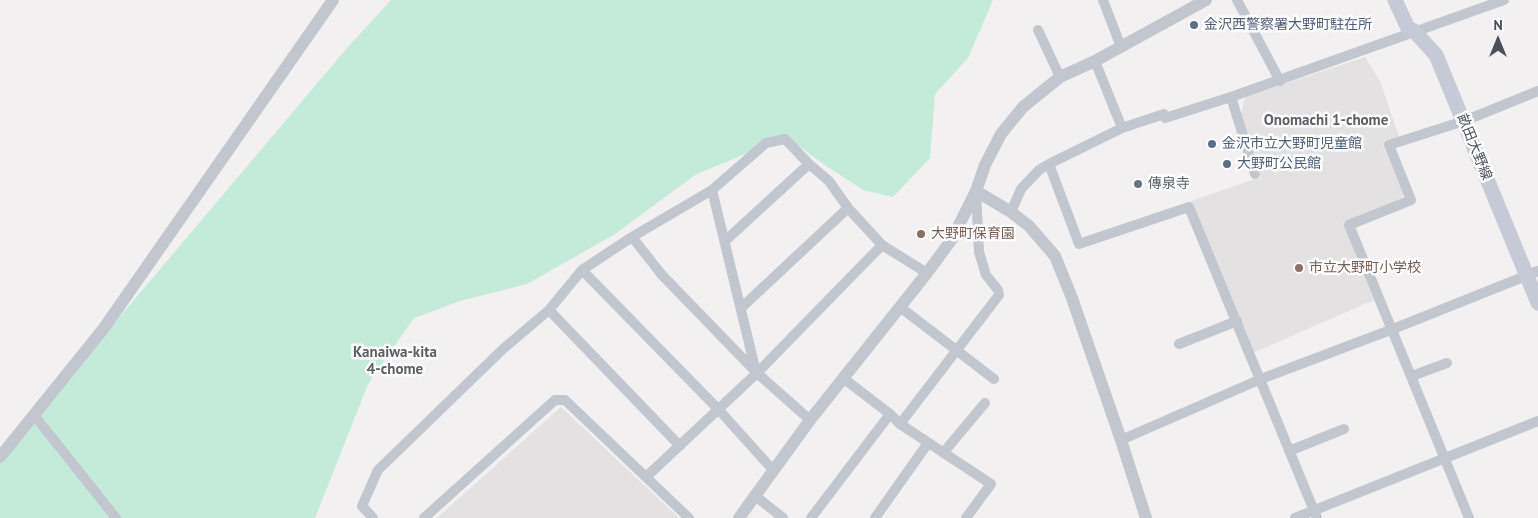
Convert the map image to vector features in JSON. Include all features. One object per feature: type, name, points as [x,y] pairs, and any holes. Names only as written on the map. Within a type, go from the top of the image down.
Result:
[{"type":"main road","name":"畝田大野線","points":[[1395,0],[1408,28],[1414,31],[1436,55],[1532,273],[1538,303]]},
{"type":"street","points":[[0,457],[104,328],[333,0]]},
{"type":"street","points":[[1103,0],[1121,47]]},
{"type":"street","points":[[739,518],[810,420],[900,308],[952,238],[976,191],[985,165],[1011,120],[1023,107],[1060,76],[1095,61],[1206,0]]},
{"type":"street","points":[[1237,0],[1280,81]]},
{"type":"street","points":[[1011,212],[1020,189],[1030,178],[1048,164],[1122,128],[1164,114],[1165,118],[1280,81],[1504,0]]},
{"type":"street","points":[[1038,30],[1060,76]]},
{"type":"street","points":[[1095,61],[1122,128]]},
{"type":"street","points":[[1469,518],[1350,225],[1411,200],[1389,146],[1464,121],[1538,91]]},
{"type":"street","points":[[1231,97],[1255,174]]},
{"type":"street","points":[[374,518],[362,506],[378,470],[503,349],[549,310],[582,270],[632,237],[712,190],[766,143],[785,138],[809,164],[829,181],[848,208],[882,246],[927,273]]},
{"type":"street","points":[[725,241],[809,164]]},
{"type":"street","points":[[1048,164],[1079,244],[1189,207],[1316,514]]},
{"type":"street","points":[[712,190],[757,373]]},
{"type":"street","points":[[976,191],[1011,212],[1029,226],[1055,256],[1072,298],[1146,518]]},
{"type":"street","points":[[900,424],[998,295],[998,290],[986,275],[979,252],[976,191]]},
{"type":"street","points":[[740,308],[848,208]]},
{"type":"street","points":[[632,237],[662,275],[757,373],[810,420]]},
{"type":"street","points":[[646,477],[757,373],[882,246]]},
{"type":"street","points":[[582,270],[719,410],[773,470]]},
{"type":"street","points":[[1121,440],[1261,379],[1393,329],[1532,273]]},
{"type":"street","points":[[900,308],[994,380]]},
{"type":"street","points":[[549,310],[680,446]]},
{"type":"street","points":[[1179,344],[1237,321]]},
{"type":"street","points":[[1412,376],[1447,363]]},
{"type":"street","points":[[843,378],[890,414],[900,424],[991,484],[966,518]]},
{"type":"street","points":[[424,518],[555,400],[565,400],[689,518]]},
{"type":"street","points":[[944,453],[985,403]]},
{"type":"street","points":[[811,518],[890,414]]},
{"type":"street","points":[[34,415],[116,518]]},
{"type":"street","points":[[1295,518],[1316,514],[1444,458],[1538,421]]},
{"type":"street","points":[[1289,451],[1344,429]]},
{"type":"street","points":[[876,518],[928,443]]},
{"type":"street","points":[[754,495],[784,518]]},
{"type":"shaded area","points":[[1365,57],[1380,81],[1400,139],[1383,145],[1404,195],[1343,223],[1374,300],[1253,353],[1191,201],[1261,177],[1241,115],[1245,97]]},
{"type":"shaded area","points":[[561,407],[679,518],[437,518]]},
{"type":"green space","points":[[391,0],[993,0],[968,58],[935,94],[930,158],[893,197],[863,190],[792,141],[764,146],[695,175],[615,234],[527,284],[460,301],[414,318],[368,384],[315,518],[0,518],[0,454],[68,378],[347,48]]},
{"type":"place","name":"金沢西警察署大野町駐在所","points":[[1194,25]]},
{"type":"place","name":"金沢市立大野町児童館","points":[[1212,144]]},
{"type":"place","name":"大野町公民館","points":[[1227,164]]},
{"type":"place","name":"傳泉寺","points":[[1138,184]]},
{"type":"place","name":"大野町保育園","points":[[921,234]]},
{"type":"place","name":"市立大野町小学校","points":[[1299,268]]},
{"type":"district","name":"Onomachi 1-chome","points":[[1326,121]]},
{"type":"district","name":"Kanaiwa-kita 4-chome","points":[[395,362]]}]
